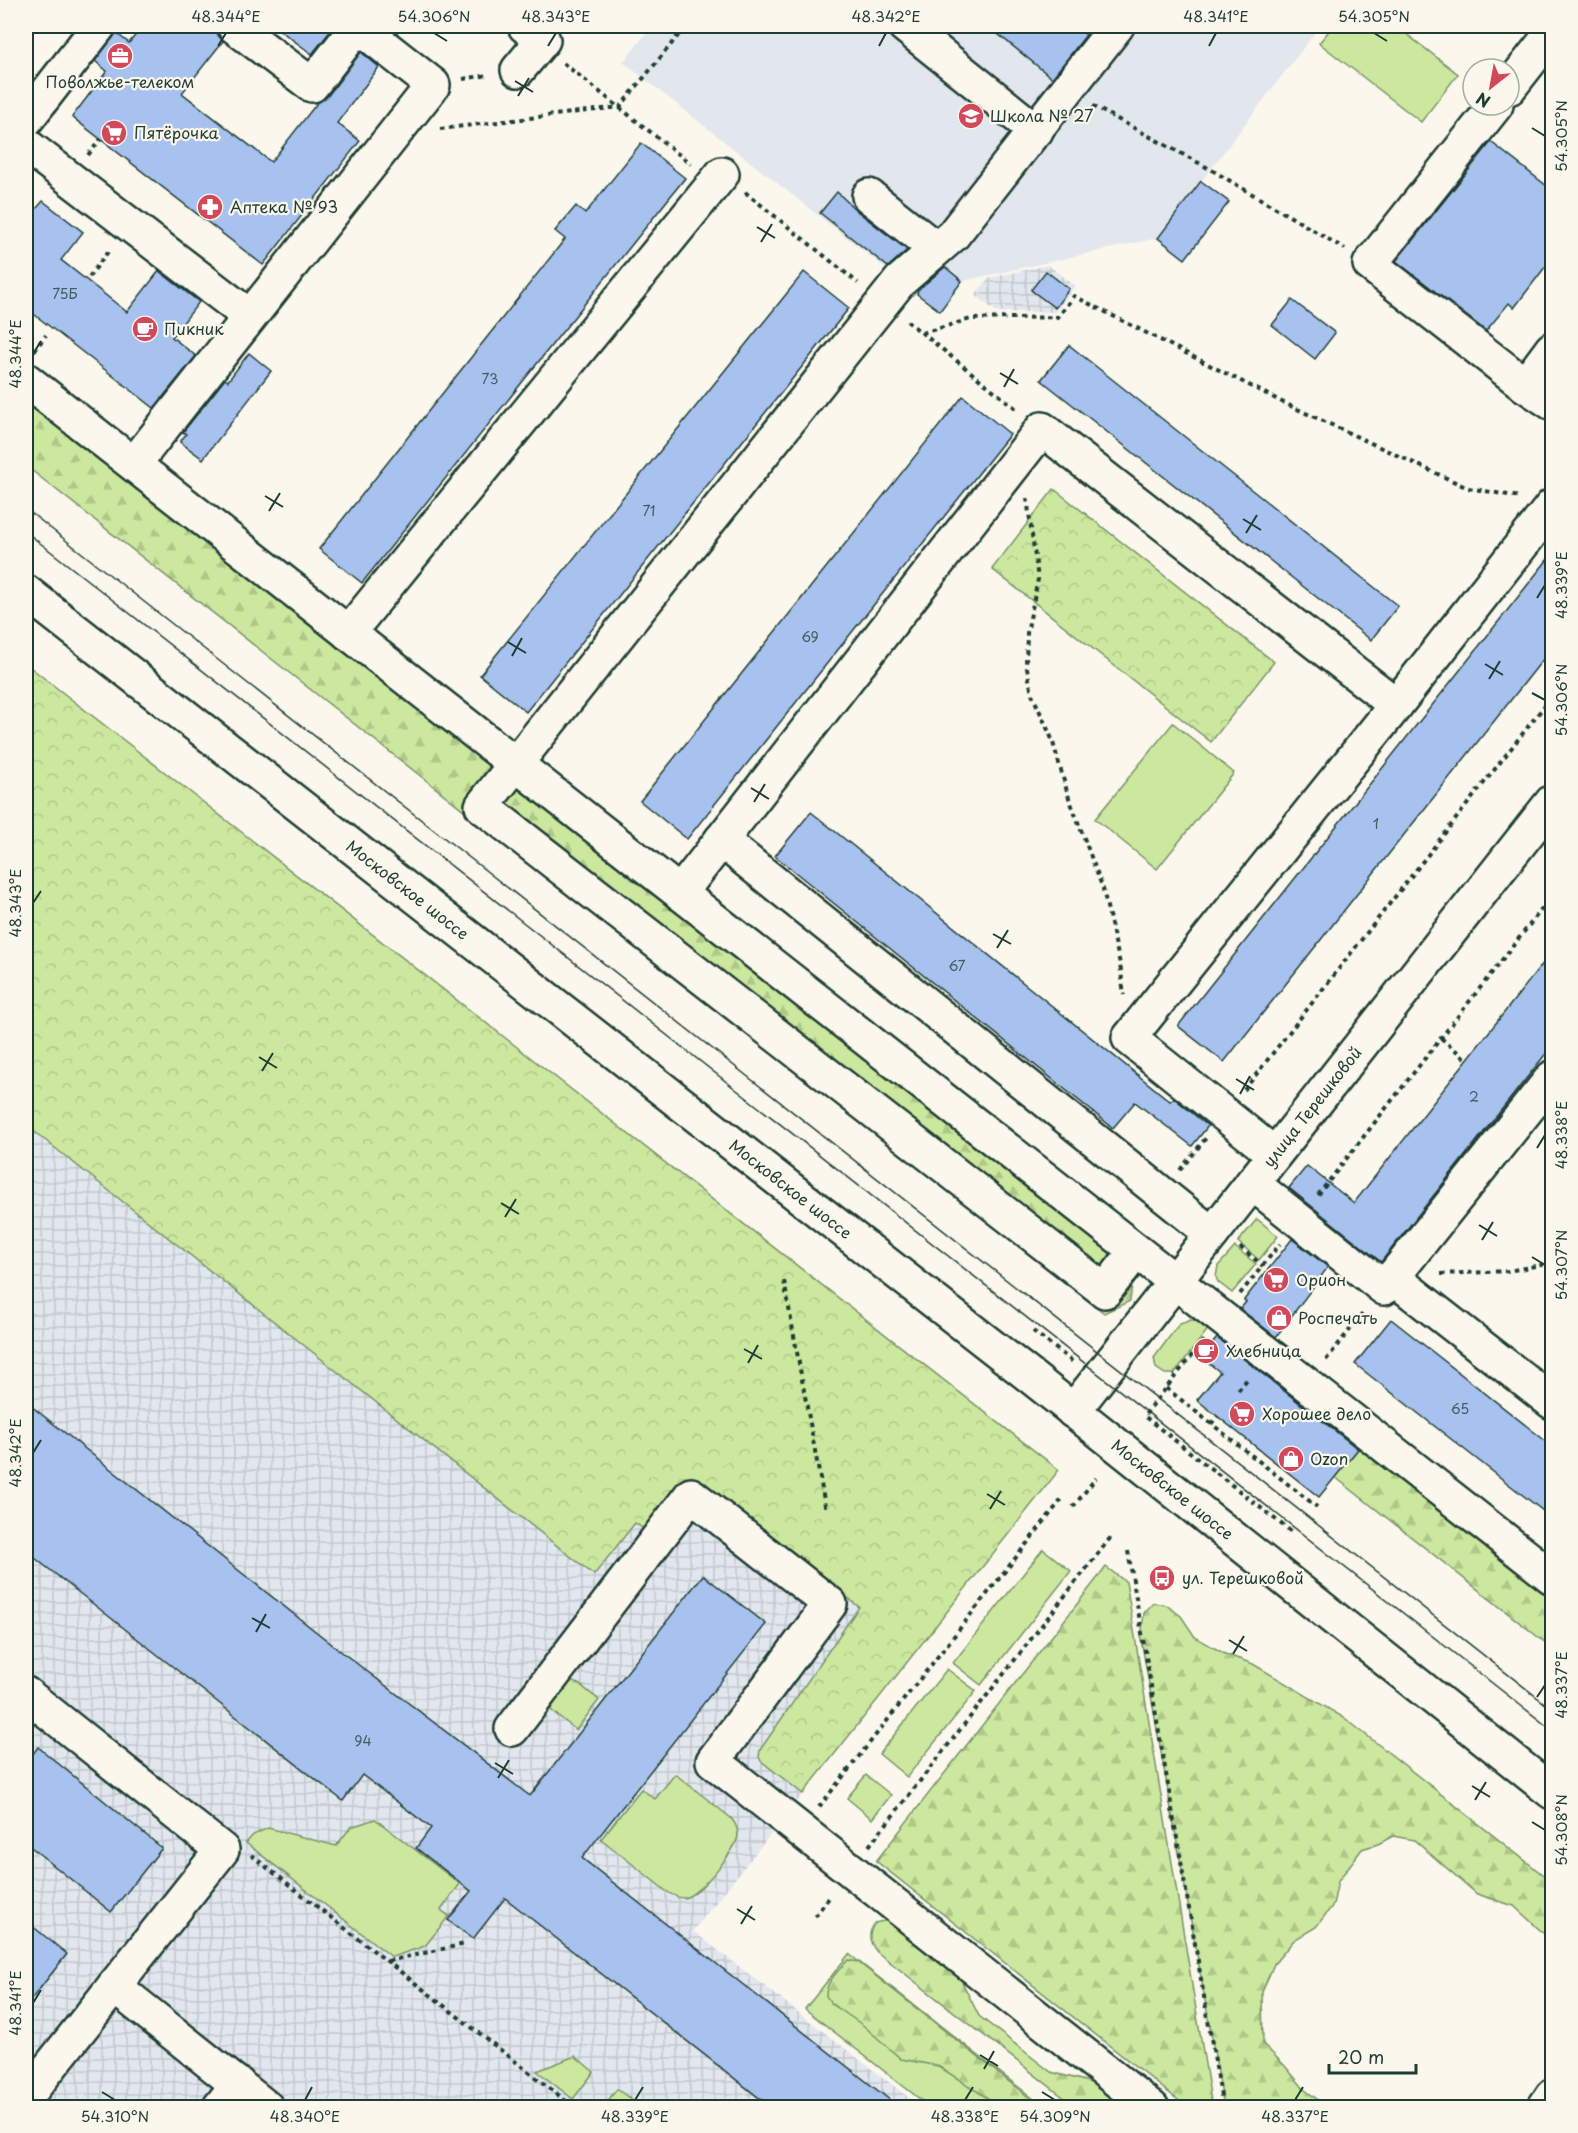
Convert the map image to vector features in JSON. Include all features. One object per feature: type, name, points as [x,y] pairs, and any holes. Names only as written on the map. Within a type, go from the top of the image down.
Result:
[{"type":"street","points":[[134,465],[433,85],[358,26],[312,85],[234,26]]},
{"type":"street","points":[[905,26],[1036,131]]},
{"type":"street","points":[[1117,26],[953,235],[900,281],[482,806],[1105,1291],[1136,1251]]},
{"type":"street","points":[[26,120],[87,30]]},
{"type":"street","points":[[518,70],[532,35]]},
{"type":"street","points":[[1521,73],[1545,42],[1552,48]]},
{"type":"street","points":[[1486,117],[1370,264],[1525,385],[1552,402]]},
{"type":"street","points":[[26,145],[249,316]]},
{"type":"street","points":[[348,633],[722,174]]},
{"type":"street","points":[[869,196],[936,249]]},
{"type":"street","points":[[1525,385],[1552,349]]},
{"type":"street","points":[[27,369],[134,465],[1552,1577]]},
{"type":"street","points":[[680,893],[1042,429],[1396,705]]},
{"type":"street","points":[[1274,1154],[1129,1038],[1552,507]]},
{"type":"street","name":"Московское шоссе","points":[[26,592],[1073,1411],[1552,1792]]},
{"type":"street","name":"улица Терешковой","points":[[1073,1411],[1175,1281],[1225,1239],[1252,1183],[1552,802]]},
{"type":"street","points":[[722,840],[1162,1193],[1225,1239]]},
{"type":"street","points":[[1388,1283],[1552,1078]]},
{"type":"street","points":[[1252,1183],[1298,1220],[1552,1402]]},
{"type":"street","points":[[512,1729],[691,1494],[830,1604],[713,1761],[1152,2108]]},
{"type":"street","points":[[26,1694],[222,1850],[26,2097]]},
{"type":"street","points":[[114,1986],[228,2096],[267,2108]]},
{"type":"street","points":[[1544,2108],[1552,2096]]},
{"type":"path","points":[[439,129],[620,108],[686,26]]},
{"type":"path","points":[[532,35],[688,162],[722,174],[1042,429]]},
{"type":"path","points":[[433,85],[518,70]]},
{"type":"path","points":[[1066,91],[1210,169],[1370,264]]},
{"type":"path","points":[[92,150],[101,139]]},
{"type":"path","points":[[922,333],[971,319],[1058,317],[1074,296],[1282,402],[1468,488],[1521,497]]},
{"type":"path","points":[[27,369],[46,335]]},
{"type":"path","points":[[1022,455],[1038,579],[1027,633],[1026,663],[1032,694],[1052,739],[1068,795],[1103,889],[1120,964],[1129,1038]]},
{"type":"path","points":[[1162,1193],[1552,696]]},
{"type":"path","points":[[1294,1534],[1144,1416],[1552,896]]},
{"type":"path","points":[[1441,1038],[1467,1060]]},
{"type":"path","points":[[1225,1239],[1263,1266]]},
{"type":"path","points":[[1439,1275],[1508,1271],[1552,1263]]},
{"type":"path","points":[[784,1281],[826,1510]]},
{"type":"path","points":[[1324,1362],[1388,1283]]},
{"type":"path","points":[[1166,1389],[1317,1507]]},
{"type":"path","points":[[1211,1424],[1218,1416]]},
{"type":"path","points":[[1073,1507],[1096,1478]]},
{"type":"path","points":[[801,1830],[1062,1499]]},
{"type":"path","points":[[815,1916],[1110,1537]]},
{"type":"path","points":[[1128,1551],[1223,2108]]},
{"type":"path","points":[[222,1850],[231,1839],[575,2108]]},
{"type":"path","points":[[388,1962],[465,1944]]},
{"type":"shaded area","name":"Школа № 27","points":[[652,26],[1320,26],[1158,238],[963,281],[940,311],[623,62]]},
{"type":"shaded area","points":[[1048,265],[1075,286],[1055,312],[997,312],[975,295],[989,278]]},
{"type":"shaded area","points":[[26,1125],[594,1575],[635,1522],[649,1533],[690,1477],[859,1607],[761,1761],[803,1794],[693,1931],[921,2107],[26,2107]]},
{"type":"green space","points":[[1333,26],[1396,26],[1458,74],[1421,122],[1319,43]]},
{"type":"green space","points":[[26,402],[1134,1268],[1130,1301],[1104,1313],[26,466]]},
{"type":"green space","points":[[1054,489],[1274,662],[1211,742],[992,569]]},
{"type":"green space","points":[[26,664],[1059,1470],[803,1794],[761,1761],[760,1750],[859,1607],[691,1477],[649,1533],[635,1523],[594,1575],[26,1125]]},
{"type":"green space","points":[[1173,723],[1234,773],[1157,869],[1095,819]]},
{"type":"green space","points":[[1257,1219],[1278,1236],[1259,1260],[1238,1242]]},
{"type":"green space","points":[[1235,1247],[1256,1264],[1232,1293],[1218,1282],[1216,1277],[1218,1266]]},
{"type":"green space","points":[[1191,1320],[1212,1324],[1174,1374],[1165,1374],[1156,1368],[1154,1358],[1176,1328]]},
{"type":"green space","points":[[1346,1437],[1354,1438],[1367,1446],[1552,1596],[1552,1648],[1330,1473],[1336,1440]]},
{"type":"green space","points":[[1043,1549],[1071,1571],[981,1685],[953,1663]]},
{"type":"green space","points":[[1106,1567],[1126,1582],[1212,2107],[1187,2107],[876,1861]]},
{"type":"green space","points":[[1153,1603],[1166,1605],[1181,1616],[1195,1637],[1225,1654],[1253,1664],[1346,1719],[1552,1882],[1552,1941],[1514,1906],[1477,1894],[1414,1840],[1393,1836],[1362,1849],[1338,1881],[1333,1905],[1316,1927],[1294,1940],[1274,1964],[1262,1992],[1263,2044],[1305,2090],[1328,2107],[1224,2107],[1141,1639],[1144,1613]]},
{"type":"green space","points":[[947,1669],[976,1691],[907,1777],[879,1754]]},
{"type":"green space","points":[[569,1680],[580,1685],[599,1700],[576,1730],[552,1711],[548,1704]]},
{"type":"green space","points":[[675,1774],[731,1818],[738,1832],[731,1851],[716,1871],[698,1889],[684,1898],[666,1891],[601,1839],[641,1789],[655,1799]]},
{"type":"green space","points":[[866,1775],[891,1795],[872,1819],[847,1798]]},
{"type":"green space","points":[[375,1819],[460,1884],[441,1910],[449,1916],[425,1946],[392,1957],[246,1843],[253,1835],[268,1828],[336,1846],[351,1827]]},
{"type":"green space","points":[[888,1920],[957,1972],[979,2016],[1051,2072],[1096,2084],[1125,2107],[1076,2107],[877,1952],[872,1945],[871,1931],[875,1923]]},
{"type":"green space","points":[[849,1954],[1044,2107],[930,2107],[805,2009]]},
{"type":"green space","points":[[848,1960],[858,1962],[1041,2107],[998,2107],[994,2102],[938,2066],[901,2059],[864,2026],[832,2004],[826,1996],[830,1981]]},
{"type":"green space","points":[[575,2056],[594,2072],[573,2099],[537,2071]]},
{"type":"green space","points":[[617,2089],[641,2107],[603,2107]]},
{"type":"building","points":[[143,26],[216,26],[217,34],[223,41],[182,93],[271,162],[317,103],[327,97],[361,52],[379,67],[337,123],[360,141],[263,265],[72,117],[107,71],[95,61],[116,33],[129,43]]},
{"type":"building","points":[[274,26],[326,26],[332,29],[312,54]]},
{"type":"building","points":[[988,26],[1075,26],[1086,35],[1052,78]]},
{"type":"building","points":[[1491,142],[1552,190],[1552,258],[1514,308],[1509,303],[1486,331],[1396,261]]},
{"type":"building","points":[[641,143],[685,178],[362,583],[319,549],[565,239],[555,231],[576,206],[585,214]]},
{"type":"building","points":[[1201,181],[1229,202],[1185,259],[1158,238]]},
{"type":"building","points":[[837,192],[857,211],[907,250],[888,267],[820,213]]},
{"type":"building","points":[[26,201],[36,209],[43,201],[83,232],[61,260],[127,312],[159,271],[199,302],[172,337],[196,356],[154,408],[26,308]]},
{"type":"building","points":[[945,267],[962,281],[940,311],[917,294],[918,290]]},
{"type":"building","points":[[1046,271],[1069,289],[1055,308],[1031,290]]},
{"type":"building","points":[[804,272],[849,308],[526,712],[480,675]]},
{"type":"building","points":[[1292,300],[1335,333],[1315,359],[1272,325]]},
{"type":"building","points":[[1069,345],[1398,606],[1371,640],[1041,380]]},
{"type":"building","points":[[249,353],[271,371],[203,459],[180,442],[186,434],[183,432],[225,379],[228,381]]},
{"type":"building","points":[[963,396],[1010,434],[687,839],[640,801]]},
{"type":"building","points":[[1552,554],[1552,648],[1224,1062],[1178,1026]]},
{"type":"building","points":[[811,812],[1170,1101],[1174,1098],[1208,1126],[1192,1146],[1135,1102],[1113,1128],[775,856]]},
{"type":"building","points":[[1552,952],[1552,1046],[1381,1262],[1289,1188],[1307,1166],[1354,1203]]},
{"type":"building","points":[[1292,1239],[1328,1267],[1276,1337],[1240,1309],[1246,1302],[1244,1300]]},
{"type":"building","points":[[1391,1319],[1552,1446],[1552,1518],[1355,1364]]},
{"type":"building","points":[[1217,1338],[1358,1449],[1319,1497],[1197,1400],[1220,1372],[1201,1357]]},
{"type":"building","points":[[26,1402],[343,1653],[530,1796],[703,1575],[766,1624],[582,1858],[900,2108],[772,2108],[505,1898],[473,1939],[448,1920],[471,1891],[416,1848],[431,1828],[362,1775],[343,1801],[26,1551]]},
{"type":"building","points":[[38,1747],[162,1848],[111,1912],[26,1843],[26,1763]]},
{"type":"building","points":[[26,1921],[67,1954],[26,2006]]},
{"type":"tram line","points":[[26,509],[1552,1709]]},
{"type":"tram line","points":[[26,532],[1552,1730]]},
{"type":"place","name":"Поволжье-телеком","points":[[120,56]]},
{"type":"place","name":"Школа № 27","points":[[971,116]]},
{"type":"place","name":"Пятёрочка","points":[[114,133]]},
{"type":"place","name":"Аптека № 93","points":[[210,207]]},
{"type":"place","name":"Пикник","points":[[145,329]]},
{"type":"place","name":"Орион","points":[[1276,1280]]},
{"type":"place","name":"Роспечать","points":[[1279,1318]]},
{"type":"place","name":"Хлебница","points":[[1206,1351]]},
{"type":"place","name":"Хорошее дело","points":[[1242,1414]]},
{"type":"place","name":"Ozon","points":[[1291,1459]]},
{"type":"place","name":"ул. Терешковой","points":[[1162,1578]]}]
